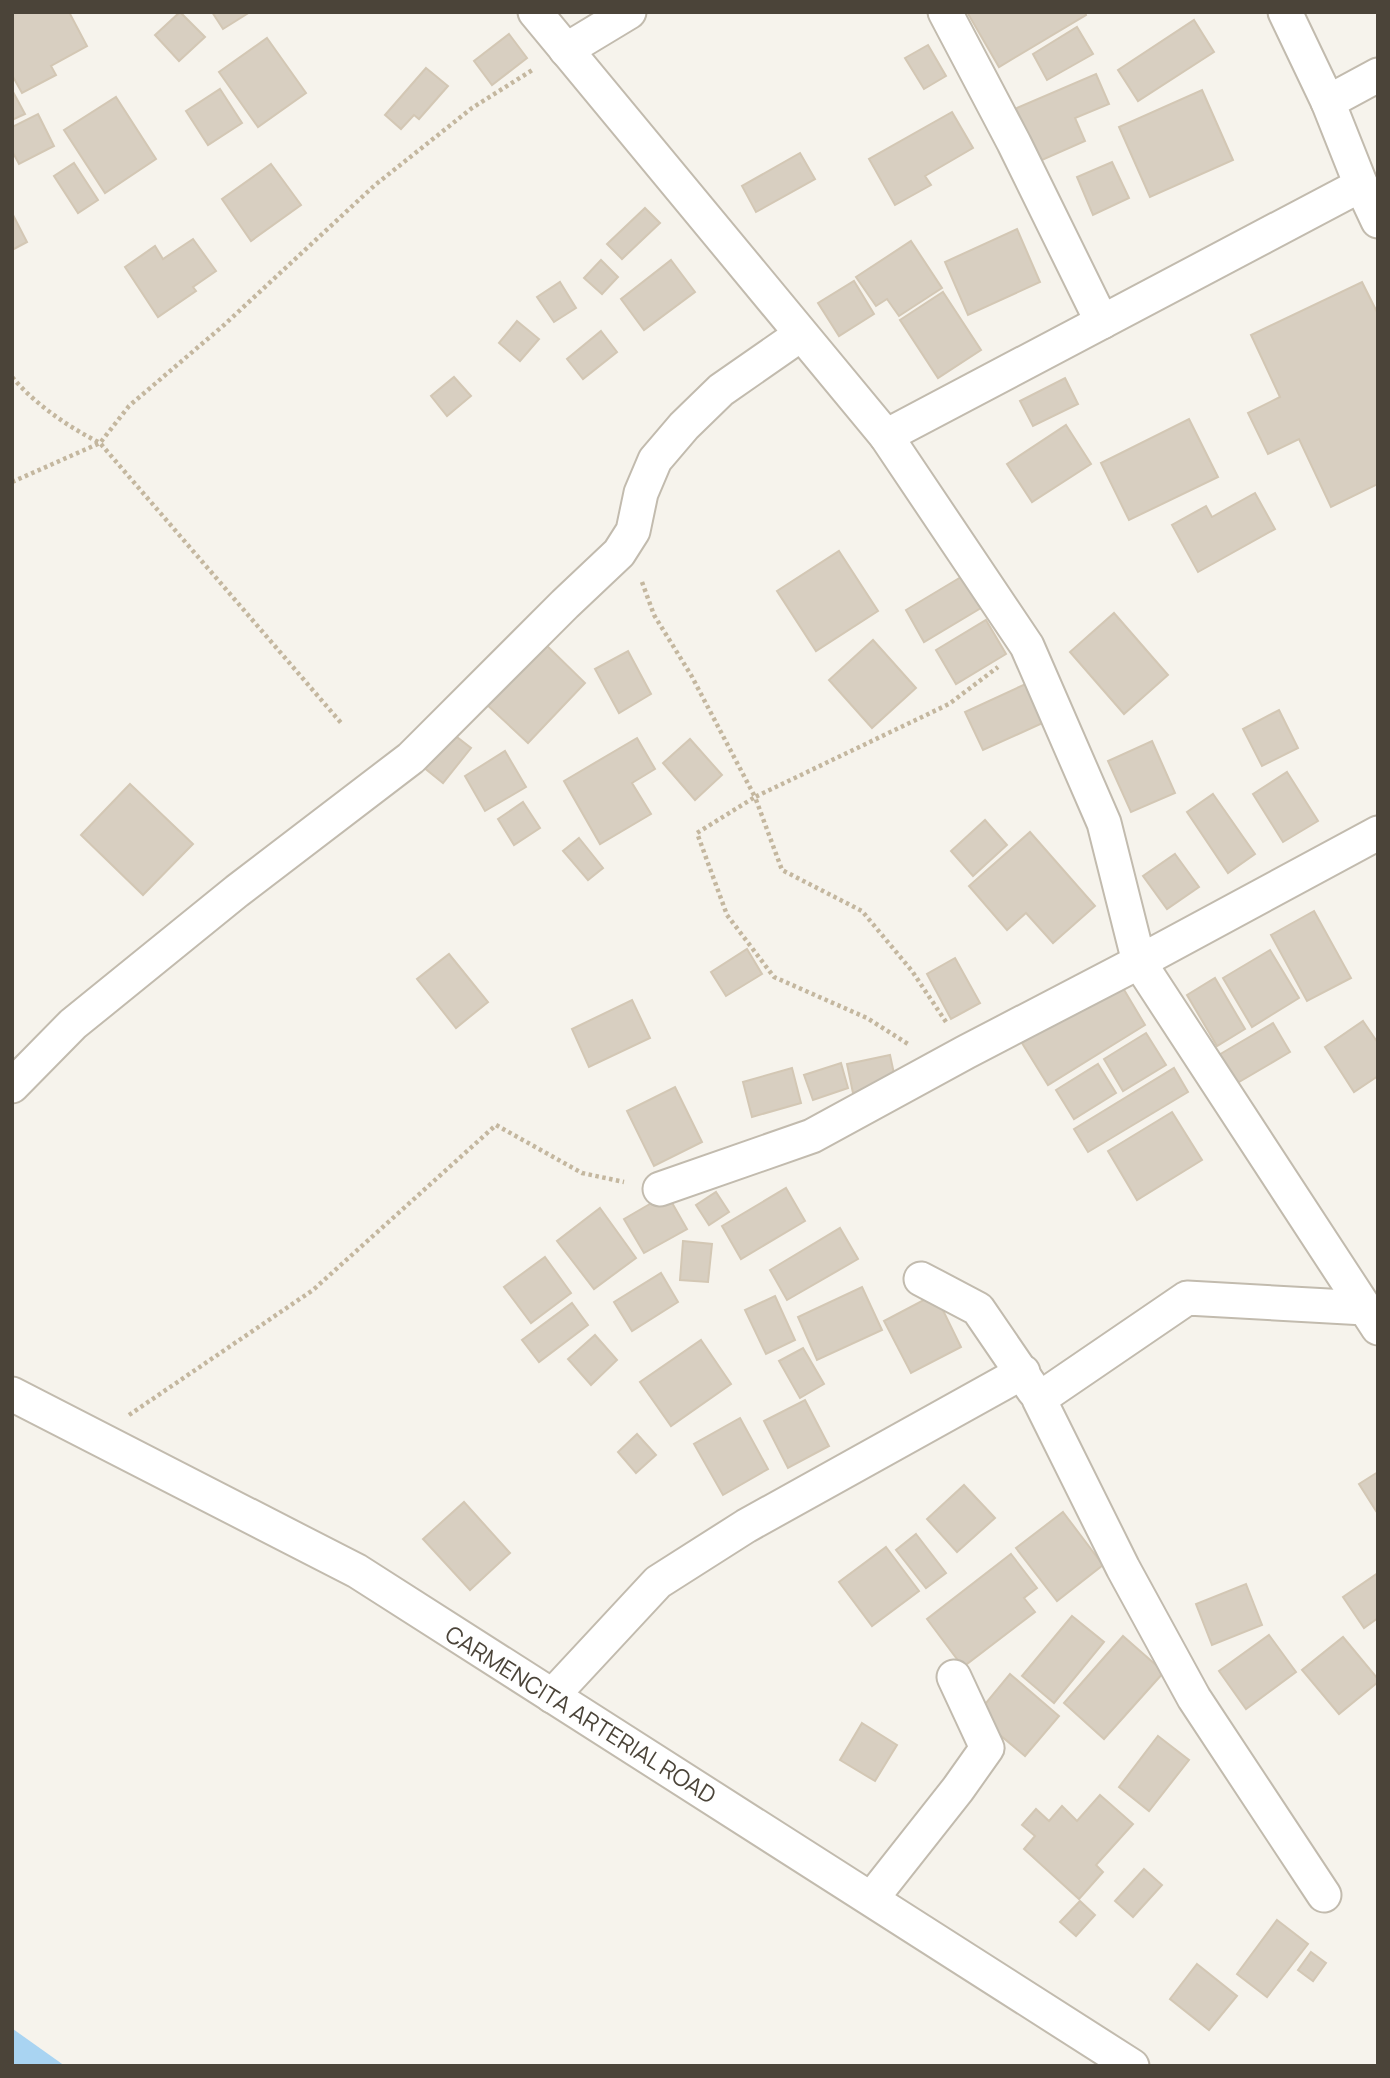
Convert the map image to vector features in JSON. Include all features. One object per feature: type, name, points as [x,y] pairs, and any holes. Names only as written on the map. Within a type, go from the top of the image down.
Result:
[{"type":"street","points":[[535,12],[886,436],[1027,646],[1104,822],[1139,962],[1371,1318]]},
{"type":"street","points":[[566,50],[629,12]]},
{"type":"street","points":[[945,12],[1014,143],[1102,322]]},
{"type":"street","points":[[1285,12],[1328,102],[1361,186],[1378,221]]},
{"type":"street","points":[[1328,102],[1378,75]]},
{"type":"street","points":[[886,436],[1361,186]]},
{"type":"street","points":[[12,1086],[73,1024],[237,891],[411,758],[619,553],[633,531],[641,493],[655,460],[684,426],[721,390],[800,335]]},
{"type":"street","points":[[660,1189],[812,1136],[1378,834]]},
{"type":"street","points":[[921,1279],[978,1308],[1031,1385],[1123,1568],[1194,1698],[1324,1895]]},
{"type":"street","points":[[552,1696],[658,1582],[746,1526],[1031,1385],[1187,1298],[1371,1318]]},
{"type":"street","name":"CARMENCITA ARTERIAL ROAD","points":[[12,1394],[357,1571],[1132,2066]]},
{"type":"street","points":[[872,1898],[987,1748],[954,1677]]},
{"type":"path","points":[[12,482],[100,443],[129,406],[224,325],[375,185],[472,108],[566,50]]},
{"type":"path","points":[[12,376],[23,390],[68,426],[100,443],[342,724]]},
{"type":"path","points":[[628,541],[654,615],[691,675],[755,797],[782,870],[862,911],[912,971],[954,1058]]},
{"type":"path","points":[[954,1058],[774,977],[727,915],[697,833],[755,797],[949,704],[1027,646]]},
{"type":"path","points":[[95,1437],[313,1290],[496,1125],[582,1173],[660,1189]]},
{"type":"water","points":[[13,2029],[65,2066],[12,2066]]},
{"type":"building","points":[[69,12],[87,46],[51,66],[56,75],[22,93],[12,75],[12,14]]},
{"type":"building","points":[[180,12],[205,37],[179,61],[155,35]]},
{"type":"building","points":[[212,12],[250,12],[223,29]]},
{"type":"building","points":[[967,12],[1085,12],[1086,15],[999,67]]},
{"type":"building","points":[[1194,20],[1214,52],[1138,101],[1118,70]]},
{"type":"building","points":[[1077,27],[1093,54],[1047,80],[1033,54]]},
{"type":"building","points":[[509,34],[527,58],[492,85],[474,61]]},
{"type":"building","points":[[267,38],[306,93],[258,127],[219,72]]},
{"type":"building","points":[[928,45],[946,76],[924,89],[905,58]]},
{"type":"building","points":[[426,68],[448,86],[419,119],[414,115],[401,129],[385,115]]},
{"type":"building","points":[[1096,74],[1109,104],[1075,118],[1085,141],[1033,164],[1010,111]]},
{"type":"building","points":[[220,89],[242,123],[208,145],[186,111]]},
{"type":"building","points":[[12,90],[25,114],[12,120]]},
{"type":"building","points":[[1202,90],[1233,160],[1150,197],[1119,127]]},
{"type":"building","points":[[116,97],[156,159],[105,193],[64,130]]},
{"type":"building","points":[[952,112],[973,148],[925,176],[931,185],[895,205],[869,159]]},
{"type":"building","points":[[38,114],[54,146],[19,164],[12,151],[12,127]]},
{"type":"building","points":[[800,153],[815,179],[756,212],[742,186]]},
{"type":"building","points":[[1112,162],[1129,198],[1093,215],[1077,177]]},
{"type":"building","points":[[74,163],[98,200],[78,213],[54,176]]},
{"type":"building","points":[[271,164],[301,205],[251,241],[222,199]]},
{"type":"building","points":[[645,208],[660,223],[622,259],[607,244]]},
{"type":"building","points":[[12,213],[27,242],[12,250]]},
{"type":"building","points":[[1017,229],[1040,282],[968,315],[945,262]]},
{"type":"building","points":[[193,239],[216,271],[193,287],[196,291],[158,317],[125,267],[155,246],[163,259]]},
{"type":"building","points":[[911,241],[942,288],[899,316],[887,299],[876,306],[856,277]]},
{"type":"building","points":[[601,260],[618,277],[602,294],[584,278]]},
{"type":"building","points":[[671,260],[695,292],[644,330],[621,299]]},
{"type":"building","points":[[854,281],[874,314],[839,336],[818,303]]},
{"type":"building","points":[[560,282],[576,308],[554,322],[537,297]]},
{"type":"building","points":[[1362,282],[1378,314],[1378,484],[1331,507],[1299,439],[1268,454],[1248,413],[1280,397],[1251,335]]},
{"type":"building","points":[[943,292],[981,350],[938,378],[900,320]]},
{"type":"building","points":[[517,321],[539,339],[520,361],[499,343]]},
{"type":"building","points":[[601,331],[617,352],[583,379],[567,359]]},
{"type":"building","points":[[454,377],[471,396],[447,416],[431,396]]},
{"type":"building","points":[[1065,378],[1078,404],[1033,426],[1020,401]]},
{"type":"building","points":[[1189,419],[1218,477],[1129,520],[1101,463]]},
{"type":"building","points":[[1066,425],[1091,464],[1032,502],[1007,464]]},
{"type":"building","points":[[1255,493],[1275,529],[1198,572],[1172,525],[1206,506],[1212,517]]},
{"type":"building","points":[[839,551],[878,611],[816,651],[777,591]]},
{"type":"building","points":[[961,577],[981,608],[924,642],[906,610]]},
{"type":"building","points":[[1114,613],[1168,675],[1124,714],[1070,652]]},
{"type":"building","points":[[986,620],[1006,654],[956,684],[936,650]]},
{"type":"building","points":[[873,640],[916,688],[872,728],[829,680]]},
{"type":"building","points":[[542,641],[585,683],[528,743],[484,702]]},
{"type":"building","points":[[628,651],[651,694],[619,713],[595,669]]},
{"type":"building","points":[[1030,682],[1047,721],[983,750],[965,712]]},
{"type":"building","points":[[1279,710],[1298,748],[1262,766],[1243,729]]},
{"type":"building","points":[[444,727],[471,748],[443,783],[417,762]]},
{"type":"building","points":[[637,738],[655,769],[632,783],[651,814],[600,844],[564,781]]},
{"type":"building","points":[[690,739],[722,775],[695,800],[663,763]]},
{"type":"building","points":[[1152,741],[1175,793],[1131,812],[1108,761]]},
{"type":"building","points":[[505,751],[526,787],[485,811],[465,776]]},
{"type":"building","points":[[1287,772],[1318,821],[1283,842],[1253,794]]},
{"type":"building","points":[[130,784],[193,844],[143,895],[81,835]]},
{"type":"building","points":[[1213,794],[1255,854],[1228,873],[1187,812]]},
{"type":"building","points":[[523,802],[540,828],[514,845],[498,819]]},
{"type":"building","points":[[985,820],[1007,845],[973,876],[951,851]]},
{"type":"building","points":[[1030,832],[1095,906],[1053,943],[1026,913],[1007,930],[969,886]]},
{"type":"building","points":[[579,838],[603,868],[588,880],[563,851]]},
{"type":"building","points":[[1175,854],[1199,887],[1167,909],[1143,876]]},
{"type":"building","points":[[1314,911],[1351,978],[1307,1001],[1271,935]]},
{"type":"building","points":[[747,949],[762,974],[726,996],[711,972]]},
{"type":"building","points":[[1270,950],[1299,998],[1252,1027],[1223,978]]},
{"type":"building","points":[[449,954],[488,1002],[456,1028],[417,979]]},
{"type":"building","points":[[955,958],[980,1003],[951,1019],[927,974]]},
{"type":"building","points":[[1215,978],[1245,1029],[1217,1046],[1187,995]]},
{"type":"building","points":[[1120,983],[1145,1025],[1048,1085],[1022,1043]]},
{"type":"building","points":[[632,1000],[650,1038],[589,1067],[572,1029]]},
{"type":"building","points":[[1363,1021],[1378,1043],[1378,1076],[1354,1092],[1325,1047]]},
{"type":"building","points":[[1273,1023],[1290,1052],[1234,1085],[1217,1056]]},
{"type":"building","points":[[1146,1033],[1166,1065],[1123,1091],[1104,1059]]},
{"type":"building","points":[[890,1055],[896,1083],[853,1093],[847,1064]]},
{"type":"building","points":[[841,1063],[848,1088],[813,1100],[804,1075]]},
{"type":"building","points":[[1098,1064],[1116,1093],[1074,1119],[1056,1090]]},
{"type":"building","points":[[792,1068],[801,1103],[752,1117],[743,1082]]},
{"type":"building","points":[[1174,1068],[1188,1092],[1088,1152],[1074,1129]]},
{"type":"building","points":[[675,1087],[702,1142],[654,1166],[627,1111]]},
{"type":"building","points":[[1172,1112],[1202,1160],[1137,1200],[1108,1151]]},
{"type":"building","points":[[786,1188],[805,1221],[741,1259],[722,1226]]},
{"type":"building","points":[[716,1192],[729,1212],[709,1225],[696,1205]]},
{"type":"building","points":[[667,1194],[687,1229],[644,1253],[624,1219]]},
{"type":"building","points":[[600,1208],[636,1258],[594,1289],[557,1241]]},
{"type":"building","points":[[840,1228],[858,1259],[787,1300],[770,1270]]},
{"type":"building","points":[[683,1241],[712,1244],[708,1282],[680,1280]]},
{"type":"building","points":[[545,1257],[571,1293],[531,1323],[504,1287]]},
{"type":"building","points":[[661,1273],[678,1302],[632,1331],[614,1302]]},
{"type":"building","points":[[862,1287],[882,1330],[817,1360],[798,1317]]},
{"type":"building","points":[[935,1294],[961,1347],[911,1373],[884,1321]]},
{"type":"building","points":[[775,1296],[795,1340],[766,1354],[745,1310]]},
{"type":"building","points":[[572,1303],[588,1325],[539,1362],[522,1340]]},
{"type":"building","points":[[595,1335],[617,1360],[591,1385],[568,1359]]},
{"type":"building","points":[[701,1340],[731,1384],[671,1426],[640,1382]]},
{"type":"building","points":[[803,1348],[824,1384],[800,1398],[779,1361]]},
{"type":"building","points":[[805,1400],[829,1446],[788,1468],[764,1421]]},
{"type":"building","points":[[740,1418],[768,1469],[723,1495],[694,1444]]},
{"type":"building","points":[[637,1434],[656,1455],[636,1473],[618,1452]]},
{"type":"building","points":[[1378,1472],[1378,1514],[1359,1484]]},
{"type":"building","points":[[964,1485],[995,1518],[957,1552],[927,1519]]},
{"type":"building","points":[[464,1502],[510,1553],[470,1590],[423,1539]]},
{"type":"building","points":[[1063,1512],[1103,1565],[1057,1601],[1016,1548]]},
{"type":"building","points":[[916,1534],[946,1573],[926,1588],[896,1550]]},
{"type":"building","points":[[886,1547],[919,1591],[872,1626],[839,1582]]},
{"type":"building","points":[[1011,1554],[1037,1588],[1024,1598],[1035,1612],[963,1667],[927,1619]]},
{"type":"building","points":[[1378,1573],[1378,1618],[1364,1628],[1343,1597]]},
{"type":"building","points":[[1246,1584],[1262,1625],[1212,1645],[1196,1604]]},
{"type":"building","points":[[1072,1616],[1104,1642],[1054,1703],[1022,1676]]},
{"type":"building","points":[[1269,1635],[1296,1672],[1246,1709],[1219,1671]]},
{"type":"building","points":[[1123,1636],[1164,1672],[1104,1739],[1064,1703]]},
{"type":"building","points":[[1343,1637],[1378,1682],[1339,1714],[1302,1670]]},
{"type":"building","points":[[1010,1674],[1059,1716],[1025,1756],[976,1715]]},
{"type":"building","points":[[862,1723],[897,1745],[875,1781],[840,1760]]},
{"type":"building","points":[[1158,1736],[1189,1760],[1149,1811],[1119,1787]]},
{"type":"building","points":[[1100,1795],[1133,1824],[1096,1865],[1103,1872],[1079,1899],[1024,1849],[1035,1836],[1022,1825],[1036,1809],[1049,1821],[1062,1806],[1077,1821]]},
{"type":"building","points":[[1144,1869],[1162,1885],[1133,1917],[1115,1901]]},
{"type":"building","points":[[1080,1901],[1095,1915],[1076,1936],[1060,1922]]},
{"type":"building","points":[[1277,1920],[1308,1944],[1267,1997],[1237,1974]]},
{"type":"building","points":[[1311,1952],[1326,1963],[1313,1981],[1298,1970]]},
{"type":"building","points":[[1197,1964],[1237,1996],[1209,2030],[1170,1999]]}]
